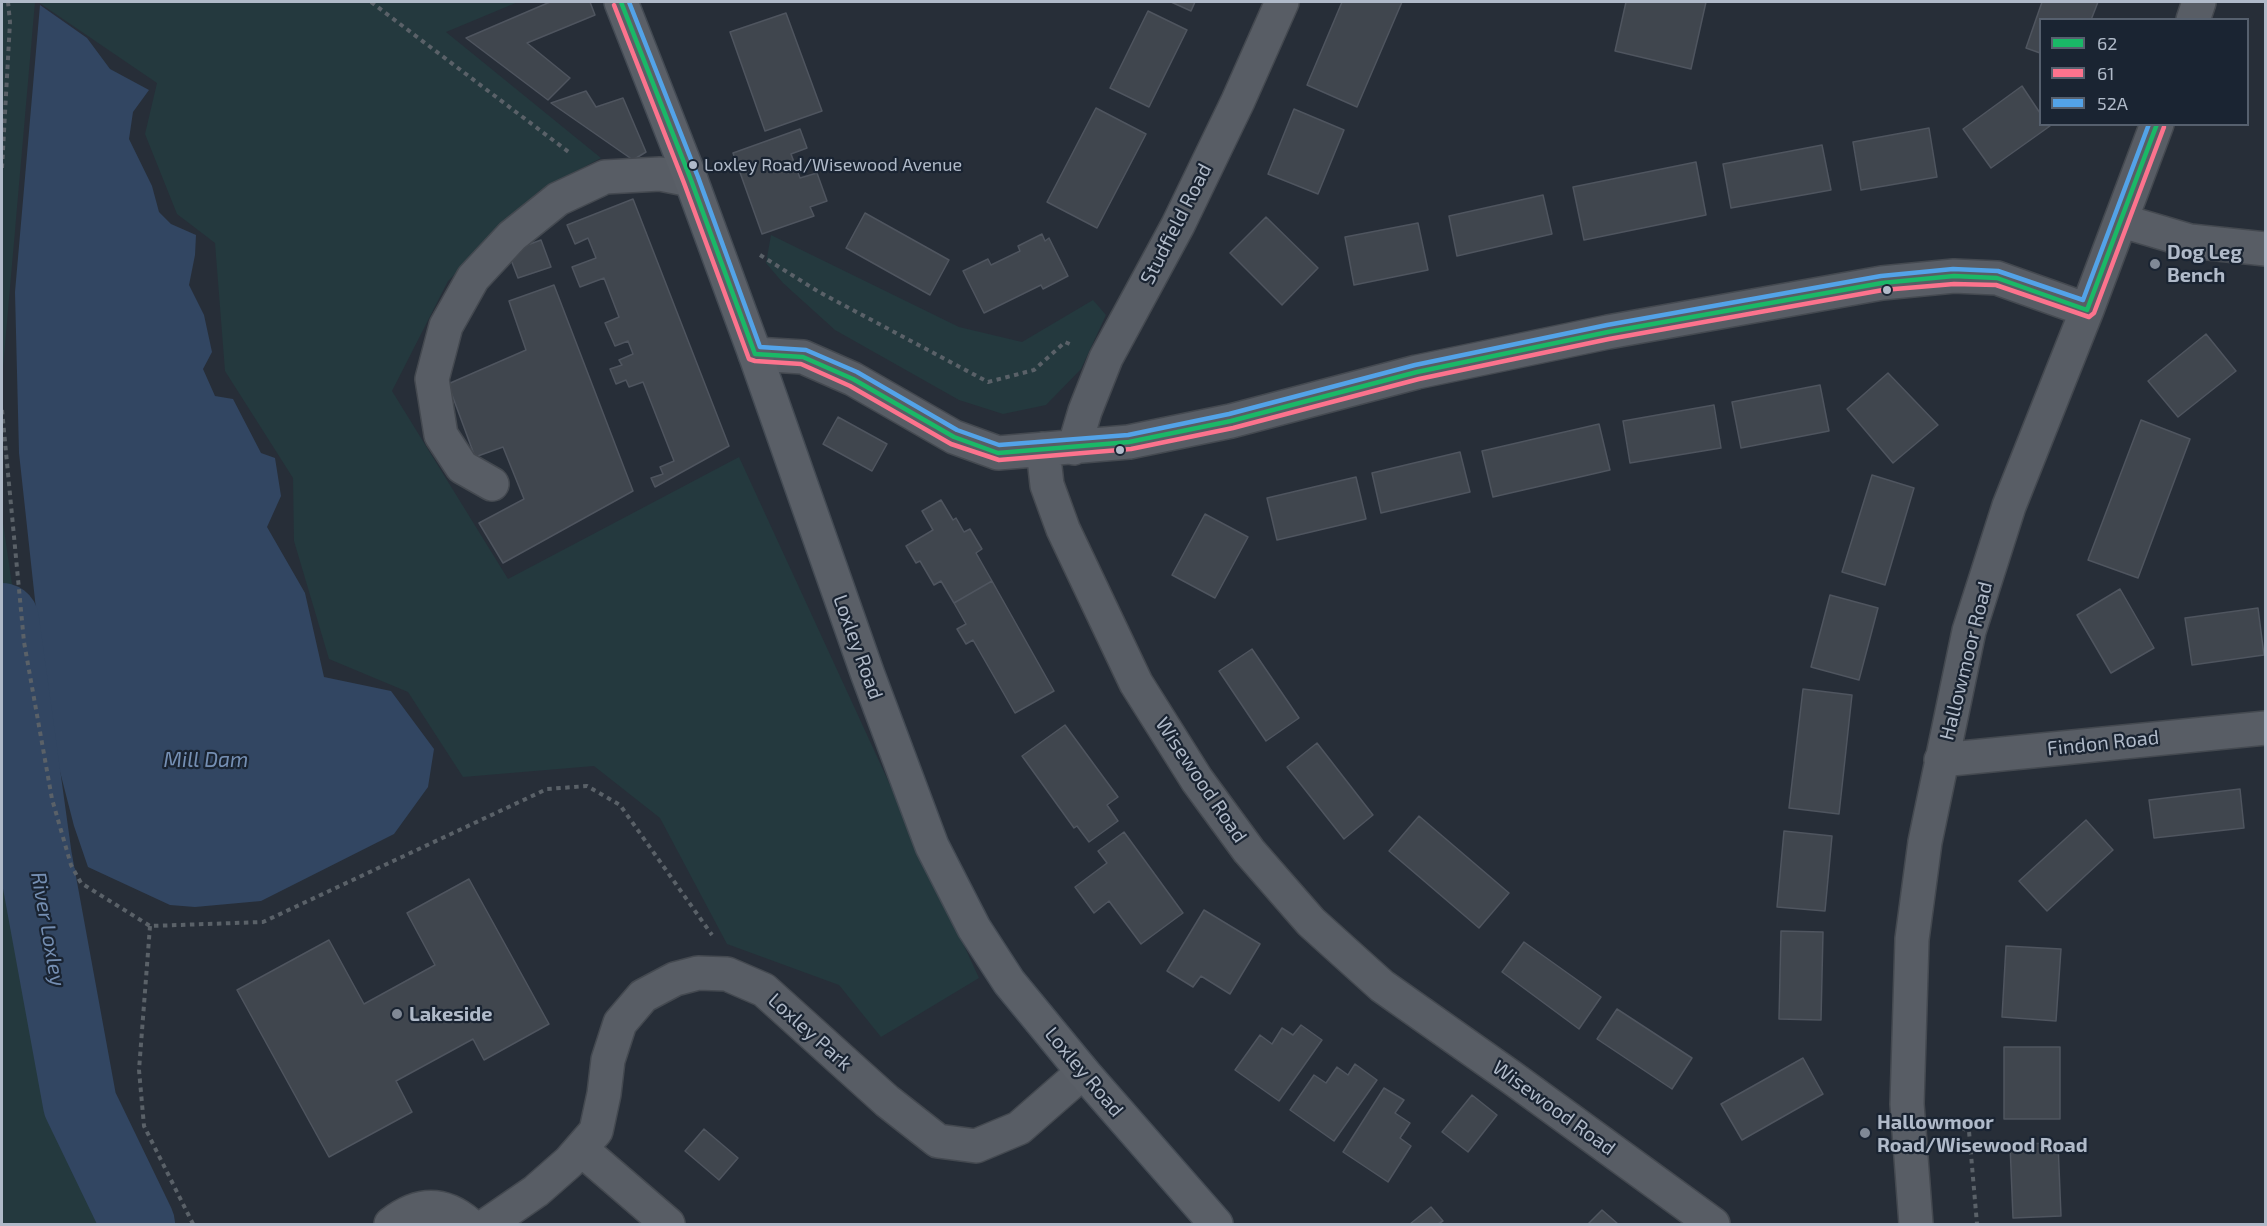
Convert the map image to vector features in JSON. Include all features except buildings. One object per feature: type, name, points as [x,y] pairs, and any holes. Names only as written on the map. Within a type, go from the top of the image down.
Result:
[{"type":"main road","name":"Loxley Road","points":[[621,2],[691,180],[868,675],[932,846],[974,928],[1009,982],[1083,1072],[1216,1224]]},
{"type":"street","name":"Studfield Road","points":[[1058,448],[1085,411],[1106,358],[1178,225],[1238,101],[1282,2]]},
{"type":"street","points":[[2194,18],[2199,2]]},
{"type":"street","name":"Hallowmoor Road","points":[[1917,1224],[1907,1104],[1912,939],[1925,842],[1941,760],[1970,631],[2009,506],[2122,220],[2156,126]]},
{"type":"street","points":[[492,484],[462,467],[441,435],[432,378],[446,326],[473,278],[512,236],[558,199],[605,177],[660,174],[691,180]]},
{"type":"street","points":[[2122,220],[2190,241],[2265,249]]},
{"type":"street","points":[[755,354],[803,357],[854,379],[954,437],[998,453],[1129,442],[1220,423],[1417,372],[1608,332],[1882,283],[1954,276],[1997,278],[2087,310]]},
{"type":"street","name":"Wisewood Road","points":[[1058,448],[1047,485],[1063,529],[1136,683],[1197,780],[1249,851],[1311,922],[1382,986],[1713,1224]]},
{"type":"street","name":"Findon Road","points":[[1941,760],[2265,728]]},
{"type":"street","name":"Loxley Park","points":[[488,1224],[536,1191],[569,1162],[596,1131],[608,1060],[620,1023],[643,996],[675,979],[698,973],[727,974],[764,990],[887,1101],[938,1141],[976,1146],[1019,1128],[1083,1072]]},
{"type":"street","points":[[581,1149],[668,1224]]},
{"type":"street","points":[[391,1224],[406,1213],[433,1207],[456,1213],[469,1224]]},
{"type":"path","points":[[2,168],[10,22],[8,2]]},
{"type":"path","points":[[371,2],[538,131],[605,177]]},
{"type":"path","points":[[705,221],[819,292],[988,382],[1034,369],[1065,342],[1106,358]]},
{"type":"path","points":[[2,410],[24,642],[52,799],[69,856],[81,883],[150,926],[263,922],[547,789],[587,786],[620,805],[713,937]]},
{"type":"path","points":[[150,926],[139,1070],[144,1126],[193,1224]]},
{"type":"path","points":[[1907,1104],[1969,1131],[1977,1224]]},
{"type":"green space","points":[[2,2],[35,2],[2,379]]},
{"type":"green space","points":[[38,2],[518,2],[446,32],[601,158],[539,191],[448,281],[392,391],[508,579],[739,457],[979,978],[881,1037],[839,985],[727,944],[660,818],[594,766],[463,777],[408,692],[329,659],[294,541],[293,478],[225,371],[215,243],[177,214],[145,134],[157,83]]},
{"type":"green space","points":[[771,235],[959,327],[1022,342],[1093,300],[1106,315],[1081,369],[1046,405],[1003,414],[959,400],[835,330],[783,283],[766,263]]},
{"type":"green space","points":[[2,516],[47,824],[92,969],[83,1087],[145,1224],[2,1224]]},
{"type":"water","name":"Mill Dam","points":[[40,5],[87,38],[110,69],[149,90],[133,112],[129,139],[152,186],[159,212],[171,224],[196,235],[189,285],[204,315],[212,352],[203,369],[215,396],[233,399],[261,453],[275,458],[281,496],[267,527],[305,593],[324,677],[391,691],[434,749],[428,787],[394,834],[261,901],[195,907],[170,905],[88,867],[74,826],[56,756],[40,646],[19,453],[15,292]]},
{"type":"waterway","name":"River Loxley","points":[[2,620],[35,858],[80,1104],[138,1224]]},
{"type":"waterway","points":[[39,879],[70,872]]},
{"type":"transit line","name":"62","points":[[621,2],[691,180],[755,354],[803,357],[853,379],[954,437],[998,453],[1129,442],[1231,421],[1417,372],[1608,332],[1882,283],[1954,276],[1997,278],[2087,310],[2156,126]]},
{"type":"transit line","name":"52A","points":[[629,2],[698,177],[760,347],[806,350],[857,372],[957,430],[999,445],[1128,435],[1229,414],[1415,365],[1607,325],[1881,276],[1953,269],[1998,271],[2083,300],[2148,126]]},
{"type":"transit line","name":"61","points":[[614,5],[684,183],[749,359],[801,364],[850,386],[951,444],[999,460],[1131,449],[1233,428],[1419,379],[1609,339],[1883,290],[1954,284],[1996,285],[2089,317],[2094,313],[2164,127]]},
{"type":"place","name":"Loxley Road/Wisewood Avenue","points":[[693,165]]},
{"type":"place","name":"Dog Leg Bench","points":[[2155,264]]},
{"type":"place","name":"Lakeside","points":[[397,1014]]},
{"type":"place","name":"Hallowmoor Road/Wisewood Road","points":[[1865,1133]]}]
